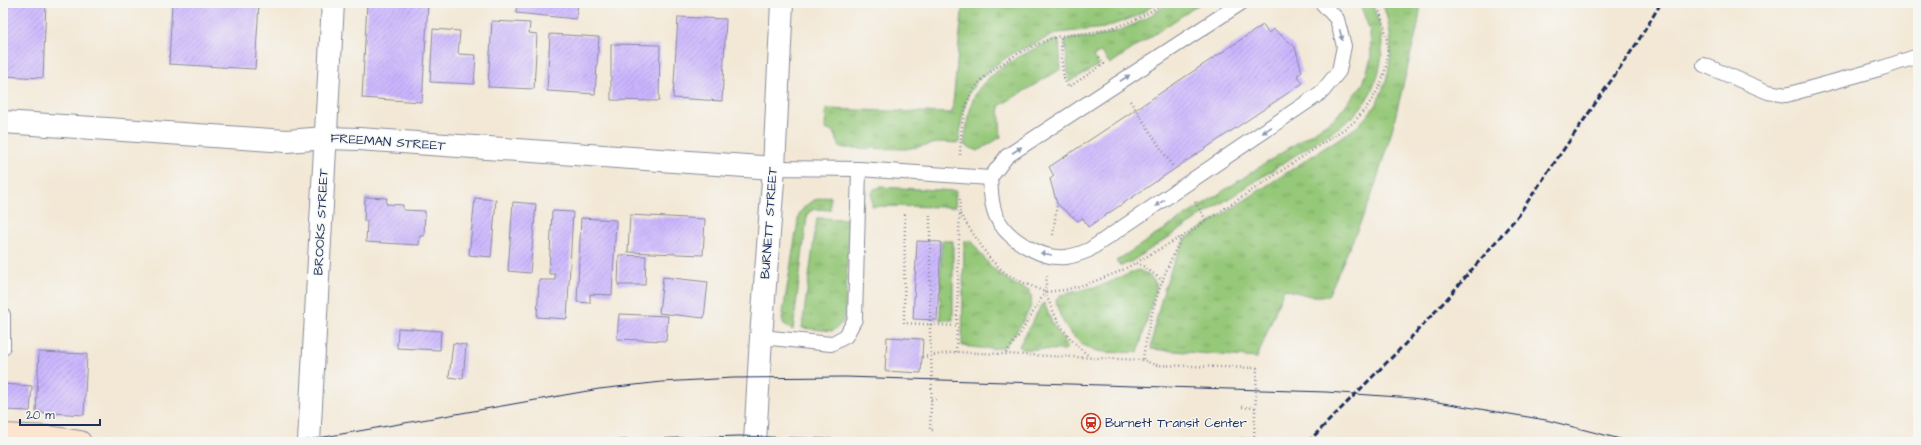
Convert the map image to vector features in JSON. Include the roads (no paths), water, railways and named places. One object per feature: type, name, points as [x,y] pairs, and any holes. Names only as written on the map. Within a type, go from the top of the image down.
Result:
[{"type":"main road","points":[[3,434],[48,437],[80,442]]},
{"type":"street","name":"BROOKS STREET","points":[[308,442],[333,3]]},
{"type":"street","name":"BURNETT STREET","points":[[755,442],[761,337],[774,168],[782,3]]},
{"type":"street","name":"FREEMAN STREET","points":[[3,122],[287,141],[326,138],[774,168]]},
{"type":"lane","points":[[1241,3],[1007,156],[990,178],[992,200],[999,222],[1016,241],[1038,252],[1065,257],[1089,250],[1322,92],[1340,71],[1344,46],[1337,19],[1322,3]]},
{"type":"lane","points":[[1704,66],[1768,92],[1786,95],[1880,69],[1918,56]]},
{"type":"lane","points":[[774,168],[859,169],[990,178]]},
{"type":"lane","points":[[761,337],[831,344],[846,336],[855,319],[859,169]]},
{"type":"lane","points":[[3,315],[3,348]]},
{"type":"tram line","points":[[296,442],[599,389],[662,382],[733,378],[845,377],[1326,392],[1413,398],[1546,420],[1632,442]]},
{"type":"tram line","points":[[568,442],[739,436],[916,442]]},
{"type":"railway","points":[[1308,442],[1404,345],[1445,301],[1517,217],[1637,43],[1661,3]]},
{"type":"place","name":"Burnett Transit Center","points":[[1091,423]]}]
